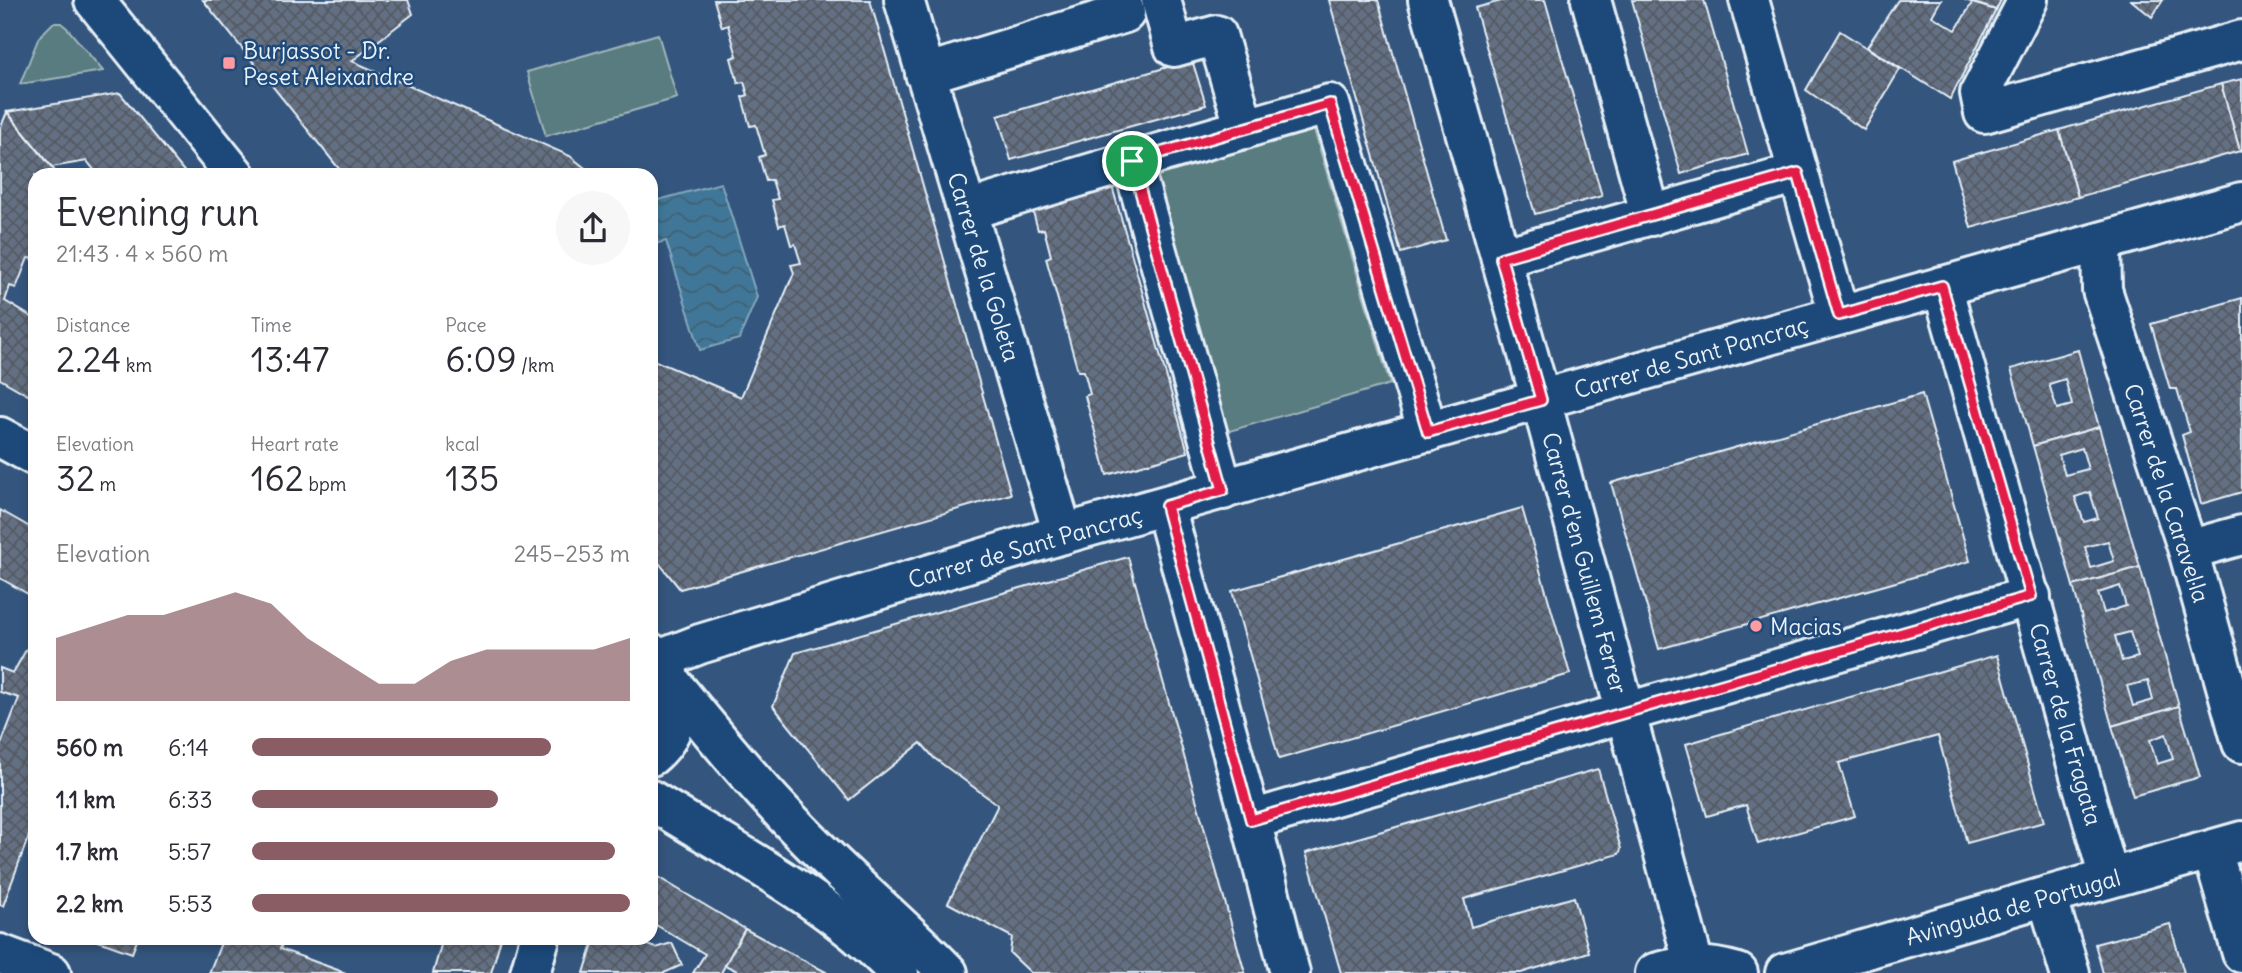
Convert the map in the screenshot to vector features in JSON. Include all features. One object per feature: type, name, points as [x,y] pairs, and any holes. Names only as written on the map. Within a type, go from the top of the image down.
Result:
[{"type":"street","points":[[94,0],[229,168]]},
{"type":"street","name":"Carrer de la Goleta","points":[[904,0],[1063,534]]},
{"type":"street","points":[[1161,0],[1174,47],[1217,35],[1245,129]]},
{"type":"street","name":"Carrer d'en Guillem Ferrer","points":[[1428,0],[1541,400],[1694,965]]},
{"type":"street","points":[[1591,0],[1651,216]]},
{"type":"street","points":[[1749,0],[1839,315]]},
{"type":"street","points":[[2028,0],[1980,93],[1984,113],[2242,40]]},
{"type":"street","points":[[925,74],[1127,4]]},
{"type":"street","points":[[968,210],[1330,104],[1428,432]]},
{"type":"street","points":[[1132,161],[1223,490]]},
{"type":"street","points":[[1501,258],[1798,173]]},
{"type":"street","name":"Carrer de Sant Pancraç","points":[[661,666],[700,644],[1063,534],[2242,202]]},
{"type":"street","name":"Carrer de la Caravel·la","points":[[2101,242],[2102,290],[2188,550],[2242,743]]},
{"type":"street","name":"Carrer de la Fragata","points":[[1942,286],[2109,878]]},
{"type":"street","points":[[0,436],[28,452]]},
{"type":"street","points":[[1166,506],[1290,973]]},
{"type":"street","points":[[2188,550],[2242,535]]},
{"type":"street","points":[[1251,820],[2031,596]]},
{"type":"street","points":[[658,748],[673,728],[677,701],[661,666]]},
{"type":"street","points":[[661,666],[725,748],[802,833],[948,973]]},
{"type":"street","points":[[658,804],[783,880],[835,917],[899,973]]},
{"type":"street","points":[[2227,845],[2242,953]]},
{"type":"street","name":"Avinguda de Portugal","points":[[1785,973],[1871,961],[2047,895],[2227,845]]},
{"type":"street","points":[[2047,895],[2070,973]]},
{"type":"street","points":[[530,973],[538,945]]},
{"type":"street","points":[[0,954],[51,973]]},
{"type":"street","points":[[1655,973],[1694,965],[1738,973]]},
{"type":"green space","points":[[53,23],[61,23],[67,28],[103,71],[20,84],[39,37]]},
{"type":"green space","points":[[658,34],[677,98],[546,136],[527,72]]},
{"type":"green space","points":[[1314,130],[1390,384],[1226,432],[1151,178]]},
{"type":"water","points":[[721,183],[757,297],[739,339],[700,350],[666,241],[658,243],[658,200]]},
{"type":"building","points":[[203,0],[408,0],[413,14],[352,61],[570,156],[585,168],[338,168]]},
{"type":"building","points":[[714,0],[870,0],[1011,494],[680,589],[658,562],[658,362],[741,397],[794,273],[791,265],[801,263],[795,244],[791,245],[785,224],[779,226],[772,200],[778,199],[772,180],[766,181],[759,157],[765,155],[756,125],[750,126],[742,97],[748,95],[744,82],[738,83],[731,58],[737,56],[728,25],[722,27]]},
{"type":"building","points":[[1329,0],[1378,0],[1446,240],[1401,253]]},
{"type":"building","points":[[1505,0],[1545,0],[1602,196],[1535,214],[1475,8]]},
{"type":"building","points":[[1632,0],[1704,0],[1748,154],[1681,174]]},
{"type":"building","points":[[1898,0],[1941,0],[1932,16],[1956,30],[1972,3],[1996,10],[1950,99],[1867,47]]},
{"type":"building","points":[[1965,0],[2001,0],[1996,10]]},
{"type":"building","points":[[2131,0],[2163,0],[2152,17]]},
{"type":"building","points":[[1840,31],[1900,69],[1864,130],[1806,90]]},
{"type":"building","points":[[1192,60],[1206,105],[1011,160],[998,116]]},
{"type":"building","points":[[2242,79],[2242,150],[2240,151],[2221,84]]},
{"type":"building","points":[[2221,84],[2240,151],[2078,197],[2059,130]]},
{"type":"building","points":[[120,93],[181,168],[92,168],[87,161],[52,167],[7,112]]},
{"type":"building","points":[[7,112],[52,168],[28,168],[28,258],[16,288],[10,286],[5,301],[28,315],[28,395],[0,379],[0,129]]},
{"type":"building","points":[[2059,130],[2078,197],[1971,228],[1952,161]]},
{"type":"building","points":[[1112,186],[1188,452],[1107,475],[1085,396],[1090,394],[1084,371],[1078,371],[1046,258],[1051,256],[1044,229],[1038,230],[1032,208]]},
{"type":"building","points":[[2242,298],[2242,492],[2201,504],[2182,435],[2190,432],[2177,389],[2170,389],[2151,324]]},
{"type":"building","points":[[2078,350],[2099,427],[2033,446],[2011,369]],"holes":[[[2065,379],[2072,405],[2057,409],[2049,384]]]},
{"type":"building","points":[[1922,394],[1970,561],[1659,649],[1611,483]]},
{"type":"building","points":[[2099,427],[2140,567],[2073,586],[2033,446]],"holes":[[[2082,448],[2088,469],[2065,475],[2059,455]],[[2090,492],[2098,518],[2084,522],[2075,497]],[[2108,541],[2114,561],[2091,568],[2085,547]]]},
{"type":"building","points":[[1522,508],[1570,674],[1279,759],[1232,591]]},
{"type":"building","points":[[0,510],[28,526],[28,594],[0,578]]},
{"type":"building","points":[[1128,557],[1245,973],[1031,973],[1010,953],[1012,937],[948,903],[998,805],[934,758],[921,743],[849,800],[773,706],[795,653]]},
{"type":"building","points":[[2140,567],[2179,706],[2112,726],[2073,586]],"holes":[[[2120,586],[2126,606],[2104,613],[2098,593]],[[2130,632],[2138,657],[2122,661],[2115,636]],[[2148,681],[2153,700],[2133,706],[2127,686]]]},
{"type":"building","points":[[28,646],[28,838],[3,906],[0,905],[0,747],[19,698],[0,692],[0,668],[13,673]]},
{"type":"building","points":[[1997,655],[2044,822],[1967,843],[1938,736],[1839,763],[1855,816],[1758,844],[1746,805],[1707,816],[1686,744]]},
{"type":"building","points":[[2179,706],[2200,777],[2133,796],[2112,726]],"holes":[[[2166,734],[2173,759],[2157,764],[2150,740]]]},
{"type":"building","points":[[1598,769],[1621,849],[1619,854],[1464,899],[1471,927],[1574,897],[1589,952],[1521,973],[1341,973],[1306,853]]},
{"type":"building","points":[[658,877],[745,929],[721,973],[693,973],[705,954],[658,926]]},
{"type":"building","points":[[2170,924],[2184,973],[2103,973],[2095,944]]},
{"type":"building","points":[[745,929],[826,972],[741,973],[725,965]]},
{"type":"building","points":[[672,943],[682,965],[664,973],[584,973],[593,945],[647,945],[655,948]]},
{"type":"building","points":[[110,945],[135,945],[132,953]]},
{"type":"building","points":[[220,945],[282,945],[280,949],[346,973],[209,973]]},
{"type":"building","points":[[441,945],[499,945],[491,973],[433,973]]},
{"type":"place","name":"Burjassot - Dr. Peset Aleixandre","points":[[229,63]]},
{"type":"place","name":"Macias","points":[[1756,626]]},
{"type":"route","points":[[1330,104],[1428,432],[1541,400],[1501,258],[1798,173],[1839,315],[1942,286],[2031,596],[1251,820],[1166,506],[1223,490],[1132,161],[1330,104]]}]
